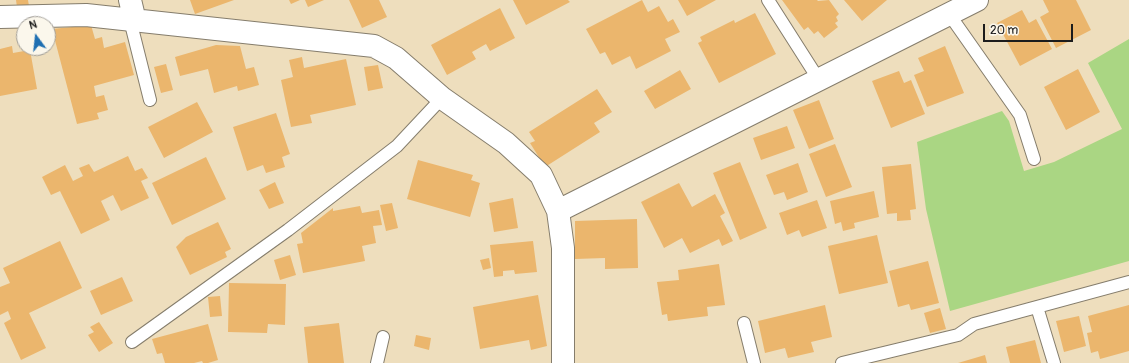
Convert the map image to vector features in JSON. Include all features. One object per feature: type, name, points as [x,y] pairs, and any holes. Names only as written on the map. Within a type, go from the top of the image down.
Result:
[{"type":"street","points":[[558,211],[977,0]]},
{"type":"street","points":[[0,17],[132,14],[374,46],[396,58],[442,98],[506,143],[541,175],[558,211],[563,248],[563,363]]},
{"type":"lane","points":[[768,0],[819,80]]},
{"type":"lane","points":[[132,14],[150,100]]},
{"type":"lane","points":[[949,14],[1020,115],[1034,159]]},
{"type":"lane","points":[[132,342],[288,230],[397,146],[442,98]]},
{"type":"lane","points":[[842,363],[958,335],[974,324],[1129,282]]},
{"type":"lane","points":[[1037,307],[1054,363]]},
{"type":"lane","points":[[744,323],[754,363]]},
{"type":"lane","points":[[377,363],[383,337]]},
{"type":"green space","points":[[1129,39],[1129,261],[950,311],[926,209],[917,142],[1002,111],[1009,121],[1024,171],[1054,162],[1122,129],[1088,63]]},
{"type":"building","points":[[16,0],[28,0],[29,6],[17,7]]},
{"type":"building","points":[[190,0],[234,0],[195,14]]},
{"type":"building","points":[[289,0],[300,0],[291,4]]},
{"type":"building","points":[[305,0],[324,0],[308,7]]},
{"type":"building","points":[[349,0],[379,0],[387,17],[362,28]]},
{"type":"building","points":[[513,0],[568,0],[570,2],[526,25]]},
{"type":"building","points":[[642,0],[648,12],[659,6],[668,22],[673,19],[680,32],[665,39],[671,51],[636,69],[630,56],[612,65],[605,52],[600,54],[586,29]]},
{"type":"building","points":[[678,0],[716,0],[687,16]]},
{"type":"building","points":[[782,0],[829,0],[839,14],[836,17],[838,21],[835,23],[838,27],[824,38],[818,31],[814,34],[808,27],[804,30]]},
{"type":"building","points":[[844,0],[887,0],[862,21]]},
{"type":"building","points":[[1043,0],[1076,0],[1091,30],[1056,48],[1040,17],[1049,12]]},
{"type":"building","points":[[500,8],[515,38],[490,51],[486,44],[472,52],[476,59],[447,75],[431,45]]},
{"type":"building","points":[[1022,10],[1029,23],[1036,19],[1052,49],[1020,66],[997,23]]},
{"type":"building","points":[[755,13],[776,54],[719,83],[698,43],[702,41],[700,37],[734,20],[735,23]]},
{"type":"building","points":[[91,25],[95,39],[102,37],[104,48],[125,42],[134,75],[94,86],[96,97],[104,95],[108,110],[97,113],[99,119],[77,124],[56,44],[56,29]]},
{"type":"building","points":[[216,45],[240,46],[246,69],[254,67],[259,85],[238,91],[237,86],[214,93],[208,69],[180,76],[175,57]]},
{"type":"building","points":[[12,46],[13,53],[16,52],[16,56],[31,56],[37,89],[0,96],[0,49]]},
{"type":"building","points":[[945,46],[964,93],[927,107],[914,75],[924,71],[918,58]]},
{"type":"building","points":[[302,57],[304,68],[346,59],[356,105],[310,115],[312,123],[291,127],[281,80],[293,77],[289,60]]},
{"type":"building","points":[[166,64],[173,90],[161,93],[154,67]]},
{"type":"building","points":[[378,65],[383,88],[368,91],[364,67]]},
{"type":"building","points":[[1078,69],[1100,112],[1066,130],[1044,87]]},
{"type":"building","points":[[680,70],[691,89],[655,109],[644,91]]},
{"type":"building","points":[[899,71],[904,83],[911,80],[925,114],[891,128],[872,81]]},
{"type":"building","points":[[597,89],[612,112],[594,123],[600,132],[545,167],[530,143],[535,141],[529,132]]},
{"type":"building","points":[[819,100],[834,139],[809,149],[793,110]]},
{"type":"building","points":[[197,102],[213,132],[164,158],[148,127]]},
{"type":"building","points":[[276,113],[290,154],[282,157],[285,167],[266,173],[263,165],[247,171],[233,127]]},
{"type":"building","points":[[787,126],[795,148],[761,160],[753,138]]},
{"type":"building","points":[[835,144],[852,187],[826,197],[809,154]]},
{"type":"building","points":[[128,156],[135,171],[142,168],[148,178],[141,181],[149,198],[121,211],[113,195],[101,201],[110,220],[81,234],[60,191],[51,195],[42,177],[65,165],[73,181],[83,176],[79,168],[89,164],[94,172]]},
{"type":"building","points":[[206,157],[226,199],[172,225],[152,183]]},
{"type":"building","points":[[418,160],[473,175],[471,180],[480,183],[470,217],[407,199]]},
{"type":"building","points":[[740,162],[767,228],[740,240],[713,173]]},
{"type":"building","points":[[798,163],[808,192],[787,200],[784,192],[774,195],[766,175]]},
{"type":"building","points":[[911,164],[916,209],[910,210],[911,220],[897,221],[897,213],[887,214],[882,167]]},
{"type":"building","points":[[275,182],[284,203],[269,209],[259,190]]},
{"type":"building","points":[[679,183],[692,207],[715,194],[725,213],[720,216],[733,241],[722,246],[719,239],[690,253],[682,238],[664,248],[641,202]]},
{"type":"building","points":[[874,191],[879,217],[854,223],[855,228],[843,231],[841,222],[835,224],[830,201]]},
{"type":"building","points":[[513,198],[518,228],[494,232],[489,203]]},
{"type":"building","points":[[817,200],[827,228],[802,237],[799,230],[787,235],[779,213]]},
{"type":"building","points":[[392,203],[398,228],[386,231],[380,205]]},
{"type":"building","points":[[360,206],[362,213],[379,210],[382,225],[373,226],[376,243],[362,246],[365,261],[303,273],[297,244],[303,243],[301,233],[333,208],[333,211]]},
{"type":"building","points":[[637,219],[638,268],[605,269],[605,258],[575,259],[575,221]]},
{"type":"building","points":[[218,222],[231,249],[225,252],[227,257],[190,275],[176,247],[186,237]]},
{"type":"building","points":[[877,235],[888,283],[839,294],[828,246]]},
{"type":"building","points":[[60,241],[82,288],[29,313],[46,348],[21,360],[4,323],[11,319],[8,311],[0,315],[0,287],[10,283],[3,268]]},
{"type":"building","points":[[533,241],[537,272],[515,274],[514,270],[503,271],[503,276],[494,277],[490,245]]},
{"type":"building","points":[[290,255],[296,275],[280,280],[274,260]]},
{"type":"building","points":[[489,258],[491,268],[483,270],[480,260]]},
{"type":"building","points":[[928,261],[939,303],[911,310],[909,304],[898,307],[889,271]]},
{"type":"building","points":[[719,264],[725,305],[707,307],[708,316],[668,321],[667,314],[662,315],[657,282],[679,280],[678,270]]},
{"type":"building","points":[[122,277],[133,301],[101,315],[90,291]]},
{"type":"building","points":[[229,283],[286,284],[285,325],[268,324],[267,333],[228,332]]},
{"type":"building","points":[[538,295],[547,346],[531,350],[529,340],[480,349],[473,307]]},
{"type":"building","points":[[220,296],[222,316],[210,317],[208,297]]},
{"type":"building","points":[[825,305],[832,337],[811,342],[814,352],[788,358],[785,348],[765,353],[758,321]]},
{"type":"building","points":[[1129,305],[1129,351],[1100,359],[1098,351],[1091,353],[1087,333],[1092,332],[1088,316]]},
{"type":"building","points":[[940,308],[946,329],[930,333],[924,313]]},
{"type":"building","points":[[1079,316],[1086,346],[1064,352],[1056,321]]},
{"type":"building","points":[[99,322],[113,343],[99,352],[88,335],[94,332],[90,327]]},
{"type":"building","points":[[339,323],[344,363],[308,363],[304,327]]},
{"type":"building","points":[[208,324],[218,360],[208,363],[203,363],[202,361],[194,363],[165,363],[162,353],[157,354],[152,339]]},
{"type":"building","points":[[416,335],[431,338],[429,350],[414,346]]},
{"type":"building","points":[[1035,340],[1041,363],[1010,363],[1006,347]]},
{"type":"building","points":[[985,355],[987,363],[958,363]]}]
